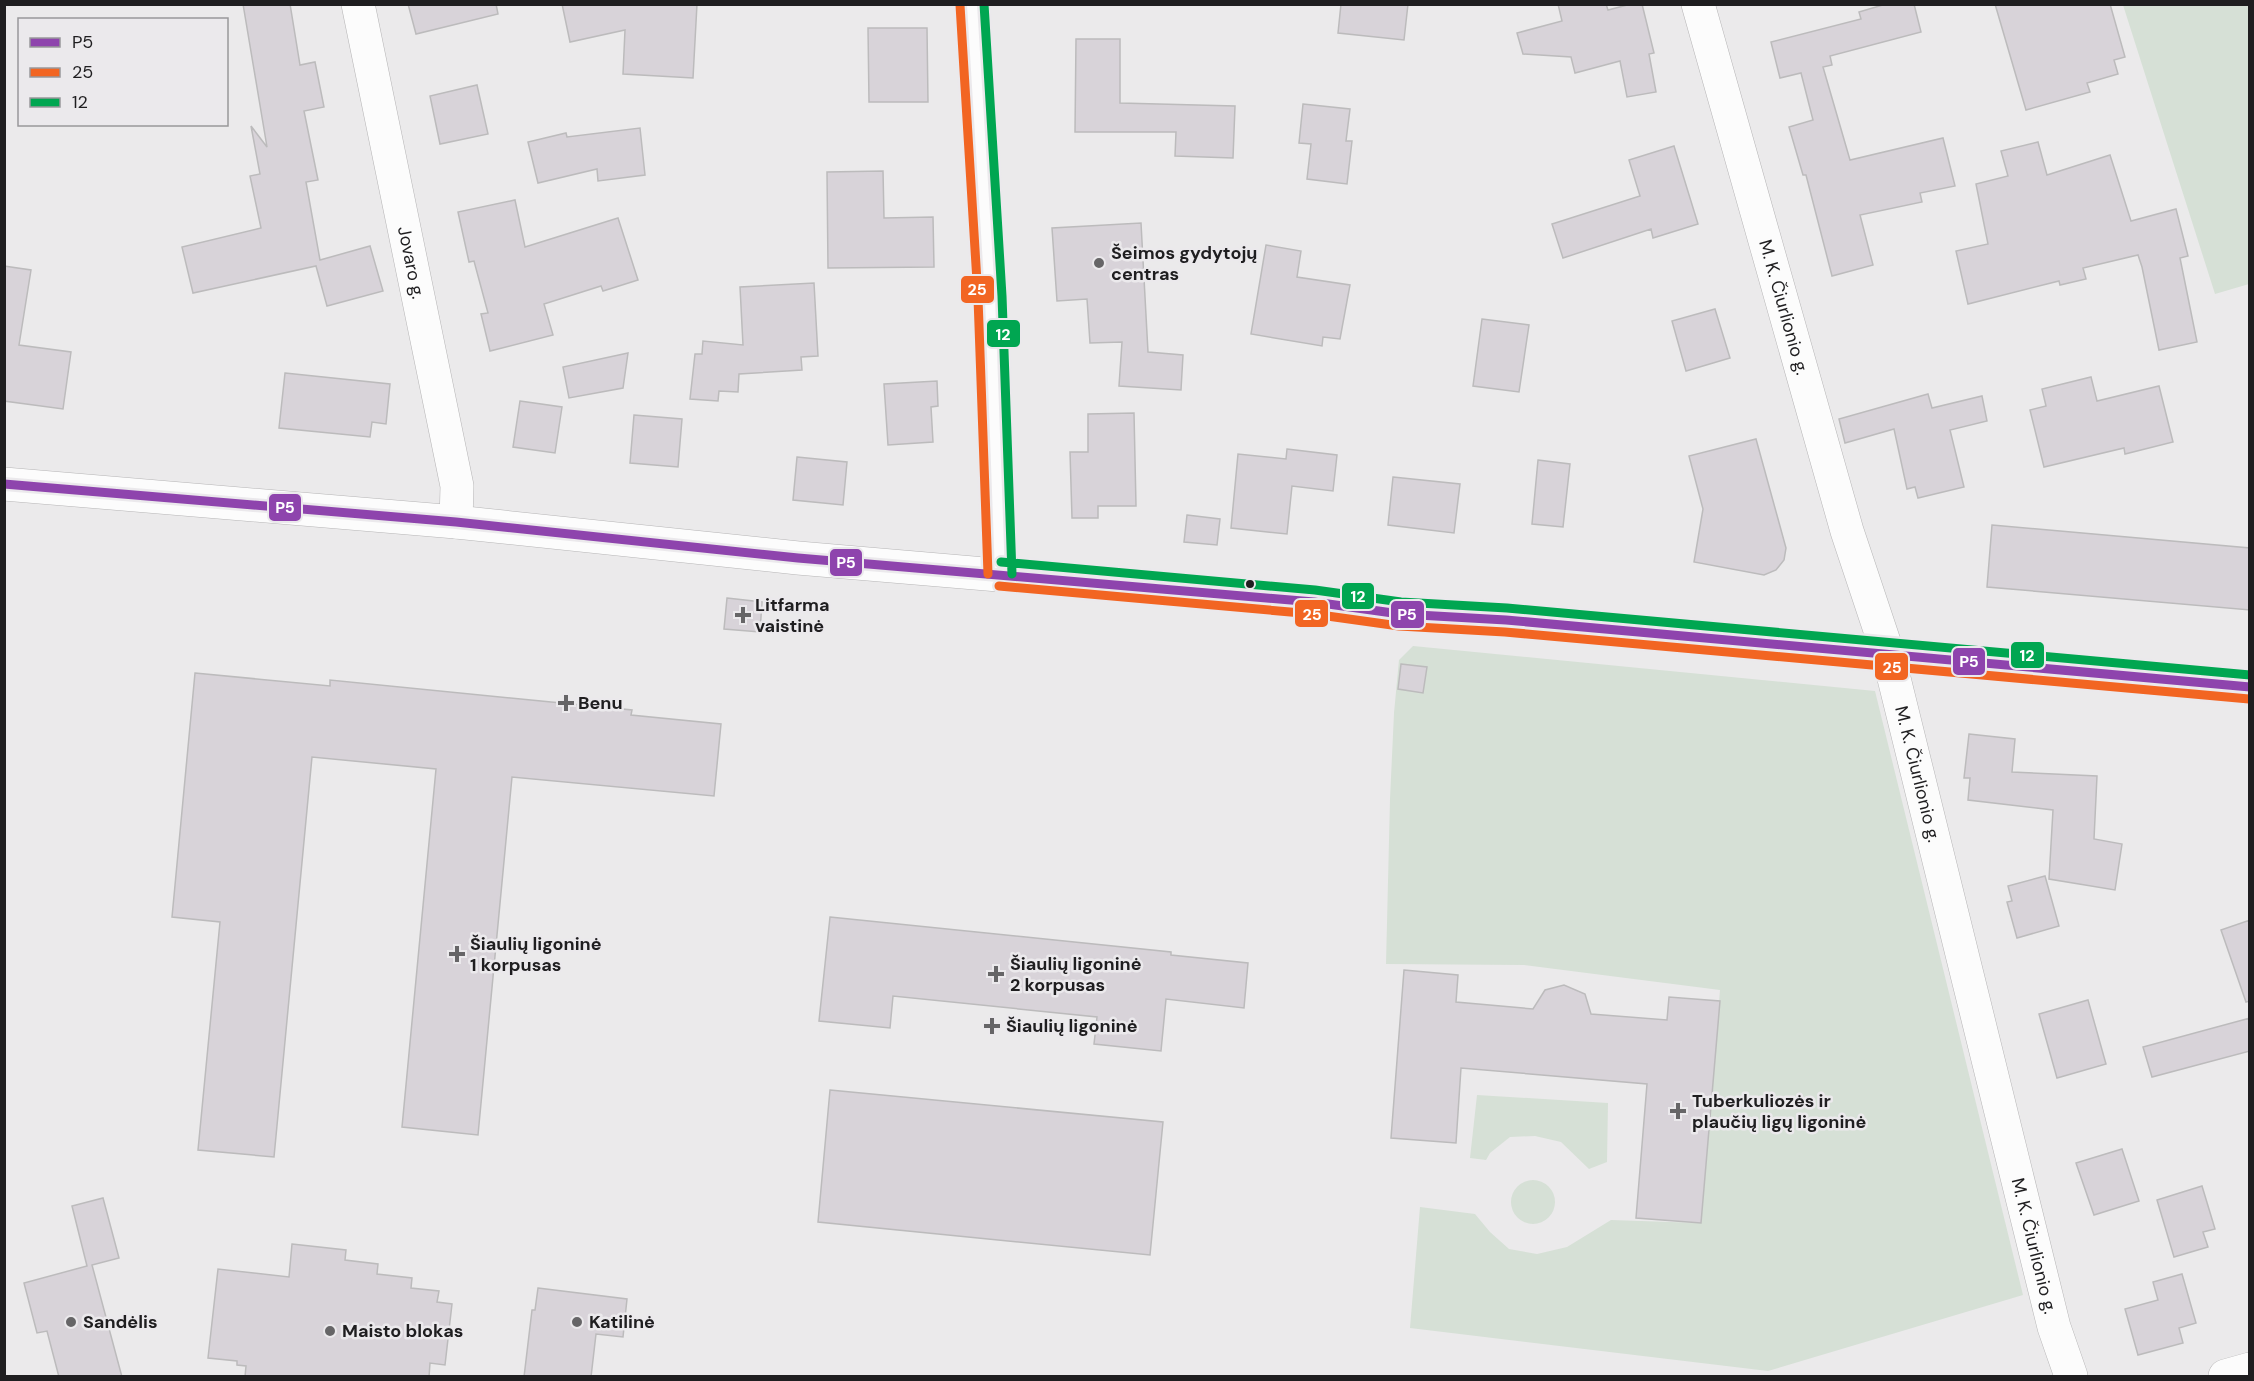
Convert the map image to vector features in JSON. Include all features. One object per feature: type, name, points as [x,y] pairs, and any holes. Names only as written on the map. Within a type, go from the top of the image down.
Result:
[{"type":"street","name":"Jovaro g.","points":[[358,4],[457,486],[456,522]]},
{"type":"street","points":[[972,4],[990,297],[1000,574]]},
{"type":"street","name":"M. K. Čiurlionio g.","points":[[1698,4],[1841,509],[1888,654],[2054,1327],[2071,1377]]},
{"type":"street","points":[[4,483],[456,522],[798,558],[1314,602],[1400,614],[1506,620],[2250,687]]},
{"type":"street","points":[[2225,1377],[2250,1369]]},
{"type":"shaded area","points":[[2123,5],[2249,5],[2249,284],[2215,294]]},
{"type":"shaded area","points":[[1413,646],[1875,691],[2023,1295],[1768,1371],[1410,1328],[1420,1207],[1475,1214],[1509,1249],[1537,1254],[1567,1247],[1611,1220],[1701,1223],[1720,990],[1524,965],[1386,964],[1394,713],[1399,660]]},
{"type":"shaded area","points":[[1477,1095],[1608,1103],[1607,1162],[1589,1169],[1561,1142],[1535,1136],[1510,1137],[1490,1153],[1486,1160],[1470,1158]]},
{"type":"shaded area","points":[[1533,1180],[1548,1187],[1555,1202],[1548,1217],[1533,1224],[1518,1217],[1511,1202],[1518,1187]]},
{"type":"building","points":[[243,4],[290,4],[300,65],[315,62],[324,107],[304,111],[318,180],[306,182],[320,260],[370,246],[383,291],[327,306],[316,266],[193,293],[182,247],[261,228],[250,176],[260,174],[251,126],[267,147]]},
{"type":"building","points":[[408,4],[496,4],[498,14],[416,34]]},
{"type":"building","points":[[562,4],[697,4],[693,78],[623,74],[625,30],[570,42]]},
{"type":"building","points":[[1341,4],[1408,4],[1404,40],[1338,33]]},
{"type":"building","points":[[1558,4],[1606,4],[1608,10],[1631,4],[1642,4],[1654,53],[1649,54],[1656,92],[1627,97],[1620,61],[1575,73],[1571,57],[1523,54],[1517,33],[1562,21]]},
{"type":"building","points":[[1886,4],[1914,4],[1921,32],[1830,56],[1832,65],[1823,67],[1850,160],[1943,138],[1955,186],[1920,193],[1922,202],[1860,215],[1873,265],[1832,276],[1806,175],[1803,175],[1789,127],[1813,120],[1801,73],[1780,78],[1771,42],[1861,19],[1859,12]]},
{"type":"building","points":[[1995,4],[2110,4],[2125,57],[2114,60],[2118,74],[2087,83],[2090,92],[2026,110]]},
{"type":"building","points":[[868,28],[927,28],[928,102],[869,102]]},
{"type":"building","points":[[1076,39],[1120,39],[1120,103],[1235,106],[1233,158],[1175,156],[1176,132],[1075,132]]},
{"type":"building","points":[[477,85],[488,134],[440,144],[430,96]]},
{"type":"building","points":[[1303,104],[1350,109],[1346,141],[1352,141],[1347,184],[1307,179],[1311,144],[1299,143]]},
{"type":"building","points":[[640,128],[645,175],[598,181],[597,169],[538,183],[528,142],[566,133],[567,137]]},
{"type":"building","points":[[2038,142],[2047,175],[2110,155],[2131,221],[2176,209],[2188,256],[2180,258],[2197,342],[2159,350],[2138,255],[2083,268],[2086,279],[2060,285],[2059,281],[1968,304],[1956,251],[1988,244],[1976,184],[2008,176],[2001,151]]},
{"type":"building","points":[[1674,146],[1698,224],[1653,238],[1651,229],[1563,258],[1552,224],[1640,196],[1629,160]]},
{"type":"building","points":[[883,171],[884,218],[933,217],[934,267],[828,268],[827,172]]},
{"type":"building","points":[[515,200],[525,247],[618,218],[638,280],[603,291],[601,286],[544,304],[553,335],[490,351],[481,314],[488,313],[474,261],[469,262],[458,212]]},
{"type":"building","name":"Šeimos gydytojų centras","points":[[1141,223],[1148,352],[1183,355],[1181,390],[1119,386],[1122,342],[1090,343],[1087,299],[1057,301],[1052,228]]},
{"type":"building","points":[[1266,245],[1301,251],[1297,277],[1350,285],[1340,339],[1323,337],[1322,346],[1251,334]]},
{"type":"building","points":[[4,266],[31,270],[19,345],[71,352],[63,409],[4,401]]},
{"type":"building","points":[[814,283],[818,356],[801,357],[802,370],[739,374],[738,392],[719,391],[718,401],[690,399],[695,354],[702,354],[703,341],[743,345],[740,287]]},
{"type":"building","points":[[1715,309],[1730,358],[1686,371],[1672,321]]},
{"type":"building","points":[[1482,319],[1529,325],[1519,392],[1473,386]]},
{"type":"building","points":[[628,353],[623,388],[569,398],[563,367]]},
{"type":"building","points":[[285,373],[390,384],[386,424],[372,422],[370,437],[279,428]]},
{"type":"building","points":[[2091,377],[2097,401],[2159,386],[2173,442],[2125,454],[2124,448],[2044,467],[2030,410],[2046,406],[2042,389]]},
{"type":"building","points":[[937,381],[938,406],[931,407],[933,442],[888,445],[884,384]]},
{"type":"building","points":[[1928,394],[1932,408],[1982,396],[1987,421],[1950,430],[1964,487],[1918,498],[1915,487],[1907,489],[1894,429],[1845,443],[1839,419]]},
{"type":"building","points":[[520,401],[562,407],[555,453],[513,447]]},
{"type":"building","points":[[1134,413],[1136,506],[1098,506],[1098,518],[1072,518],[1070,452],[1088,452],[1088,414]]},
{"type":"building","points":[[634,415],[682,419],[678,467],[630,463]]},
{"type":"building","points":[[1756,439],[1786,548],[1784,560],[1776,570],[1764,575],[1694,562],[1703,509],[1689,456]]},
{"type":"building","points":[[1287,449],[1337,455],[1333,491],[1292,486],[1287,534],[1231,528],[1238,454],[1286,459]]},
{"type":"building","points":[[797,457],[847,462],[843,505],[793,500]]},
{"type":"building","points":[[1538,460],[1570,464],[1563,527],[1532,524]]},
{"type":"building","points":[[1393,477],[1460,484],[1454,533],[1388,525]]},
{"type":"building","points":[[1187,515],[1220,519],[1217,545],[1184,542]]},
{"type":"building","points":[[1992,525],[2250,548],[2250,610],[1987,587]]},
{"type":"building","name":"Litfarma vaistinė","points":[[727,598],[762,602],[760,632],[724,629]]},
{"type":"building","points":[[1401,664],[1427,667],[1423,693],[1398,689]]},
{"type":"building","name":"Šiaulių ligoninė 1 korpusas","points":[[195,673],[330,686],[330,680],[632,710],[631,715],[721,724],[714,796],[512,777],[478,1135],[402,1127],[436,769],[312,757],[274,1157],[198,1150],[220,922],[172,917]]},
{"type":"building","points":[[1969,734],[2015,739],[2012,772],[2097,776],[2094,839],[2122,844],[2115,890],[2049,879],[2053,810],[1968,800],[1970,778],[1964,778]]},
{"type":"building","points":[[2045,876],[2059,926],[2017,938],[2007,902],[2012,901],[2008,886]]},
{"type":"building","name":"Šiaulių ligoninė 2 korpusas","points":[[830,917],[1171,952],[1171,955],[1248,963],[1244,1008],[1166,999],[1161,1051],[1094,1044],[1097,1017],[893,996],[890,1028],[819,1021]]},
{"type":"building","points":[[2250,920],[2250,1001],[2246,1002],[2221,930]]},
{"type":"building","name":"Tuberkuliozės ir plaučių ligų ligoninė","points":[[1404,970],[1458,975],[1456,1002],[1533,1009],[1545,990],[1564,985],[1585,994],[1591,1014],[1667,1020],[1669,997],[1720,1001],[1701,1223],[1636,1218],[1647,1084],[1461,1068],[1456,1143],[1391,1138]]},
{"type":"building","points":[[2088,1000],[2106,1064],[2057,1078],[2039,1014]]},
{"type":"building","points":[[2250,1018],[2250,1051],[2152,1077],[2143,1047]]},
{"type":"building","points":[[830,1090],[1163,1122],[1150,1255],[818,1222]]},
{"type":"building","points":[[2122,1149],[2139,1201],[2094,1215],[2076,1163]]},
{"type":"building","points":[[2202,1186],[2215,1229],[2203,1232],[2208,1247],[2174,1257],[2157,1200]]},
{"type":"building","name":"Sandėlis","points":[[103,1198],[119,1258],[92,1265],[122,1377],[59,1377],[47,1331],[37,1333],[24,1283],[87,1266],[72,1206]]},
{"type":"building","name":"Maisto blokas","points":[[292,1244],[346,1250],[345,1260],[378,1264],[377,1274],[412,1278],[411,1288],[439,1291],[437,1302],[452,1304],[445,1365],[430,1363],[429,1377],[245,1377],[246,1366],[237,1365],[237,1361],[208,1358],[218,1269],[289,1277]]},
{"type":"building","points":[[2182,1274],[2196,1323],[2179,1328],[2183,1343],[2138,1355],[2125,1309],[2158,1300],[2153,1282]]},
{"type":"building","name":"Katilinė","points":[[538,1288],[627,1299],[623,1337],[596,1334],[591,1377],[524,1377],[532,1310],[535,1310]]},
{"type":"transit line","name":"12","points":[[984,4],[1002,296],[1012,574]]},
{"type":"transit line","name":"25","points":[[960,5],[978,298],[988,574]]},
{"type":"transit line","name":"P5","points":[[4,484],[456,522],[798,558],[1314,602],[1400,614],[1506,620],[2250,687]]},
{"type":"transit line","name":"12","points":[[1001,562],[1315,590],[1401,602],[1507,608],[2250,675]]},
{"type":"transit line","name":"25","points":[[999,586],[1313,614],[1399,626],[1505,632],[2249,699]]},
{"type":"place","name":"Šeimos gydytojų centras","points":[[1099,263]]},
{"type":"place","name":"Litfarma vaistinė","points":[[743,615]]},
{"type":"place","name":"Benu","points":[[566,703]]},
{"type":"place","name":"Šiaulių ligoninė 1 korpusas","points":[[457,954]]},
{"type":"place","name":"Šiaulių ligoninė 2 korpusas","points":[[996,974]]},
{"type":"place","name":"Šiaulių ligoninė","points":[[992,1026]]},
{"type":"place","name":"Tuberkuliozės ir plaučių ligų ligoninė","points":[[1678,1111]]},
{"type":"place","name":"Sandėlis","points":[[71,1322]]},
{"type":"place","name":"Katilinė","points":[[577,1322]]},
{"type":"place","name":"Maisto blokas","points":[[330,1331]]}]
